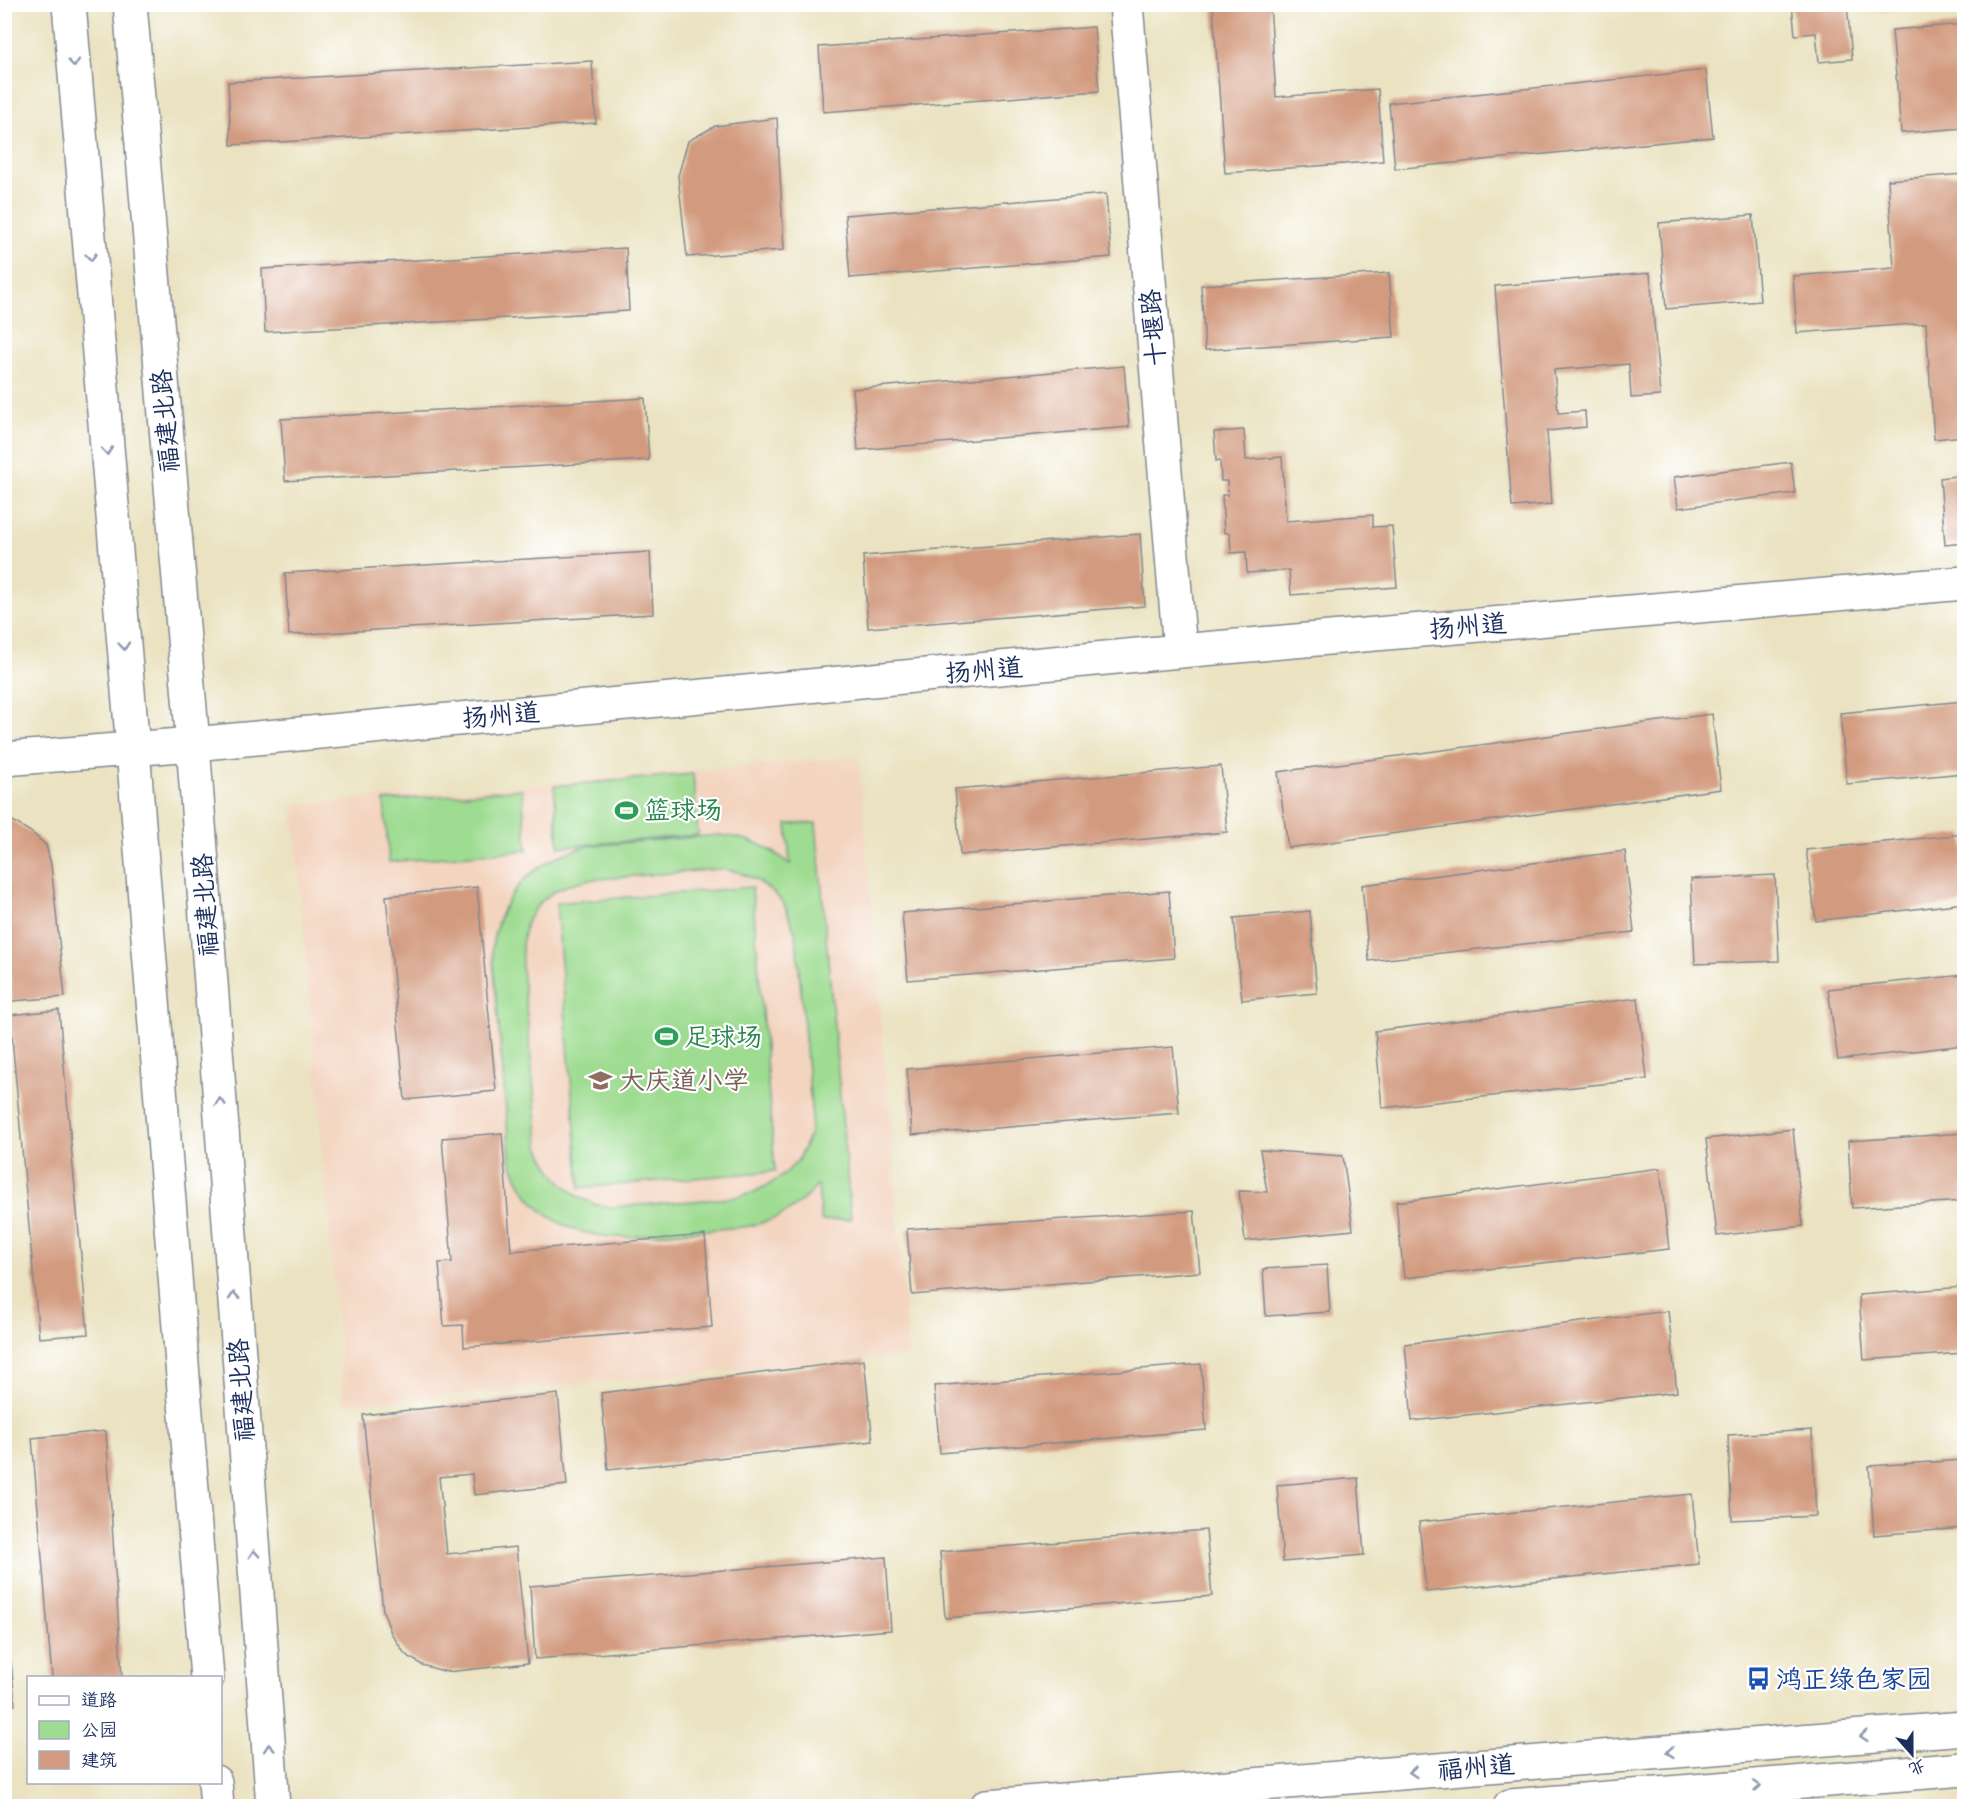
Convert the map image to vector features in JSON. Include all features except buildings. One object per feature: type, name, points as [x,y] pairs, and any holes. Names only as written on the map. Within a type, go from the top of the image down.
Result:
[{"type":"street","points":[[69,4],[207,1676]]},
{"type":"street","name":"福建北路","points":[[130,4],[193,744],[273,1806]]},
{"type":"street","name":"十堰路","points":[[1126,4],[1180,651]]},
{"type":"street","name":"扬州道","points":[[4,759],[193,744],[1180,651],[1965,582]]},
{"type":"street","name":"福州道","points":[[987,1806],[1965,1728]]},
{"type":"street","name":"福州道","points":[[1510,1806],[1965,1770]]},
{"type":"street","points":[[215,1784],[217,1806]]},
{"type":"shaded area","name":"大庆道小学","points":[[859,757],[909,1355],[344,1404],[293,805]]},
{"type":"green space","name":"篮球场","points":[[693,774],[698,835],[559,847],[554,786]]},
{"type":"green space","points":[[522,789],[527,850],[389,862],[384,801]]},
{"type":"green space","points":[[816,823],[851,1219],[821,1221],[818,1185],[802,1201],[785,1213],[776,1218],[744,1227],[618,1237],[575,1230],[560,1223],[535,1204],[525,1191],[510,1158],[492,948],[496,928],[511,895],[535,870],[550,860],[587,846],[719,835],[757,843],[790,864],[787,824]],"holes":[[[721,869],[738,872],[756,880],[773,892],[784,904],[796,935],[812,1118],[809,1136],[798,1160],[786,1173],[752,1193],[732,1198],[614,1207],[596,1205],[576,1195],[560,1181],[539,1146],[522,972],[522,944],[528,920],[539,904],[552,893],[586,880]]]},
{"type":"green space","name":"足球场","points":[[752,887],[775,1171],[580,1188],[556,903]]},
{"type":"place","name":"篮球场","points":[[626,810]]},
{"type":"place","name":"足球场","points":[[666,1037]]},
{"type":"place","name":"大庆道小学","points":[[601,1080]]},
{"type":"place","name":"鸿正绿色家园","points":[[1758,1679]]}]
